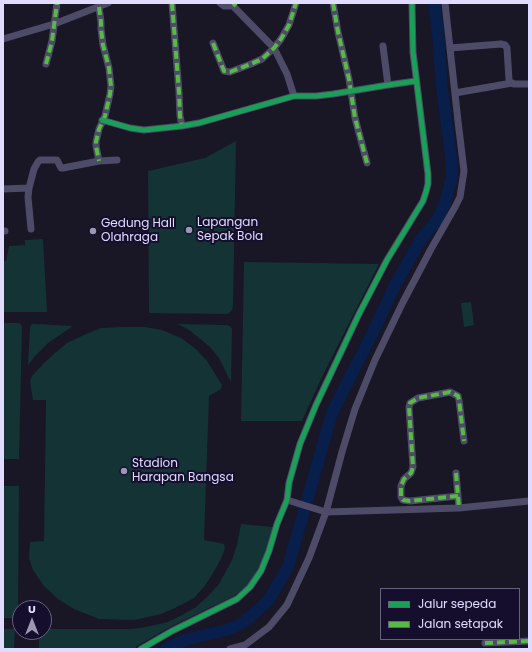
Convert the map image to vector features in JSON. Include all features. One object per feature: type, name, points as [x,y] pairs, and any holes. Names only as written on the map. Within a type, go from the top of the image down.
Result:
[{"type":"street","points":[[46,64],[52,41],[57,3]]},
{"type":"street","points":[[3,39],[54,24],[108,3]]},
{"type":"street","points":[[172,3],[182,126]]},
{"type":"street","points":[[220,3],[224,6],[234,4],[274,48],[287,74],[294,96]]},
{"type":"street","points":[[213,43],[224,71],[228,72],[262,59],[281,39],[289,25],[296,3]]},
{"type":"street","points":[[334,3],[338,32],[356,121],[367,162]]},
{"type":"street","points":[[141,649],[172,631],[237,599],[250,587],[261,571],[277,524],[290,501],[289,483],[300,444],[316,406],[386,260],[426,192],[428,174],[413,52],[412,3]]},
{"type":"street","points":[[230,649],[245,645],[257,636],[269,626],[287,605],[310,558],[322,511],[355,409],[375,360],[403,302],[460,197],[464,171],[445,3]]},
{"type":"street","points":[[99,7],[103,45],[109,68],[111,86],[105,116],[102,120],[96,142],[99,161]]},
{"type":"street","points":[[450,48],[505,45],[507,48],[509,80],[512,83]]},
{"type":"street","points":[[383,46],[388,84]]},
{"type":"street","points":[[102,120],[130,128],[144,130],[182,126],[199,123],[294,96],[316,96],[416,81]]},
{"type":"street","points":[[455,93],[512,83],[529,84]]},
{"type":"street","points":[[31,229],[28,197],[29,188],[34,169],[40,160],[57,160],[61,168],[63,168],[99,161],[117,160]]},
{"type":"street","points":[[3,198],[4,189],[29,188]]},
{"type":"street","points":[[458,496],[410,501],[403,500],[401,497],[401,486],[404,479],[411,473],[413,467],[409,412],[410,403],[418,398],[445,392],[450,392],[458,396],[460,400],[464,441]]},
{"type":"street","points":[[456,473],[459,508]]},
{"type":"street","points":[[290,501],[322,511],[459,508],[529,501]]},
{"type":"street","points":[[485,643],[529,641]]},
{"type":"green space","name":"Lapangan Sepak Bola","points":[[236,141],[232,310],[228,314],[149,313],[148,171],[205,158]]},
{"type":"green space","points":[[43,239],[47,312],[3,312],[3,261],[6,261],[9,246],[25,245],[25,240]]},
{"type":"green space","points":[[244,262],[379,264],[322,377],[302,421],[241,421]]},
{"type":"green space","points":[[471,302],[474,325],[464,327],[461,303]]},
{"type":"green space","points":[[3,323],[18,323],[21,324],[22,327],[19,459],[3,459]]},
{"type":"green space","points":[[32,324],[73,326],[48,343],[28,365],[30,327]]},
{"type":"green space","points":[[178,324],[227,325],[231,327],[231,382],[219,358],[210,347],[189,330]]},
{"type":"green space","name":"Stadion Harapan Bangsa","points":[[145,327],[162,330],[181,338],[196,349],[207,361],[222,385],[221,389],[209,396],[204,540],[224,544],[225,548],[221,559],[204,587],[194,598],[161,614],[135,620],[99,619],[74,609],[58,599],[44,586],[33,570],[29,558],[30,542],[44,541],[46,400],[33,400],[30,382],[32,376],[44,363],[67,343],[101,328]]},
{"type":"green space","points":[[3,486],[19,486],[18,600],[12,600],[12,618],[3,618]]},
{"type":"green space","points":[[241,524],[273,527],[263,559],[249,584],[234,596],[172,626],[137,646],[135,649],[39,649],[39,640],[52,640],[52,629],[141,628],[168,622],[184,614],[196,607],[219,584],[232,560],[237,545]]},
{"type":"green space","points":[[3,629],[12,629],[12,640],[14,640],[14,649],[3,649]]},
{"type":"waterway","points":[[166,649],[185,640],[230,629],[244,622],[268,601],[288,567],[332,413],[396,283],[421,239],[437,220],[445,203],[452,177],[451,157],[442,88],[434,3]]},
{"type":"marked path","points":[[46,64],[52,41],[57,3]]},
{"type":"marked path","points":[[172,3],[182,126]]},
{"type":"marked path","points":[[233,6],[236,3]]},
{"type":"marked path","points":[[213,43],[224,71],[230,72],[262,59],[281,39],[289,25],[296,3]]},
{"type":"marked path","points":[[333,3],[349,79],[355,118],[367,163]]},
{"type":"marked path","points":[[99,7],[103,45],[109,68],[111,86],[105,116],[99,129],[96,142],[99,161]]},
{"type":"marked path","points":[[458,496],[410,501],[403,500],[401,497],[401,486],[404,479],[411,473],[413,467],[410,403],[418,398],[450,392],[458,396],[464,441]]},
{"type":"marked path","points":[[456,473],[459,508]]},
{"type":"marked path","points":[[485,643],[529,641]]},
{"type":"cycle path","points":[[141,649],[172,631],[237,599],[250,587],[261,571],[287,500],[289,483],[300,444],[316,405],[359,314],[387,260],[423,201],[428,184],[428,174],[413,52],[412,3]]},
{"type":"cycle path","points":[[102,120],[130,128],[144,130],[182,126],[199,123],[294,96],[333,94],[416,81]]},
{"type":"place","name":"Lapangan Sepak Bola","points":[[189,230]]},
{"type":"place","name":"Gedung Hall Olahraga","points":[[93,231]]},
{"type":"place","name":"Stadion Harapan Bangsa","points":[[124,471]]}]
